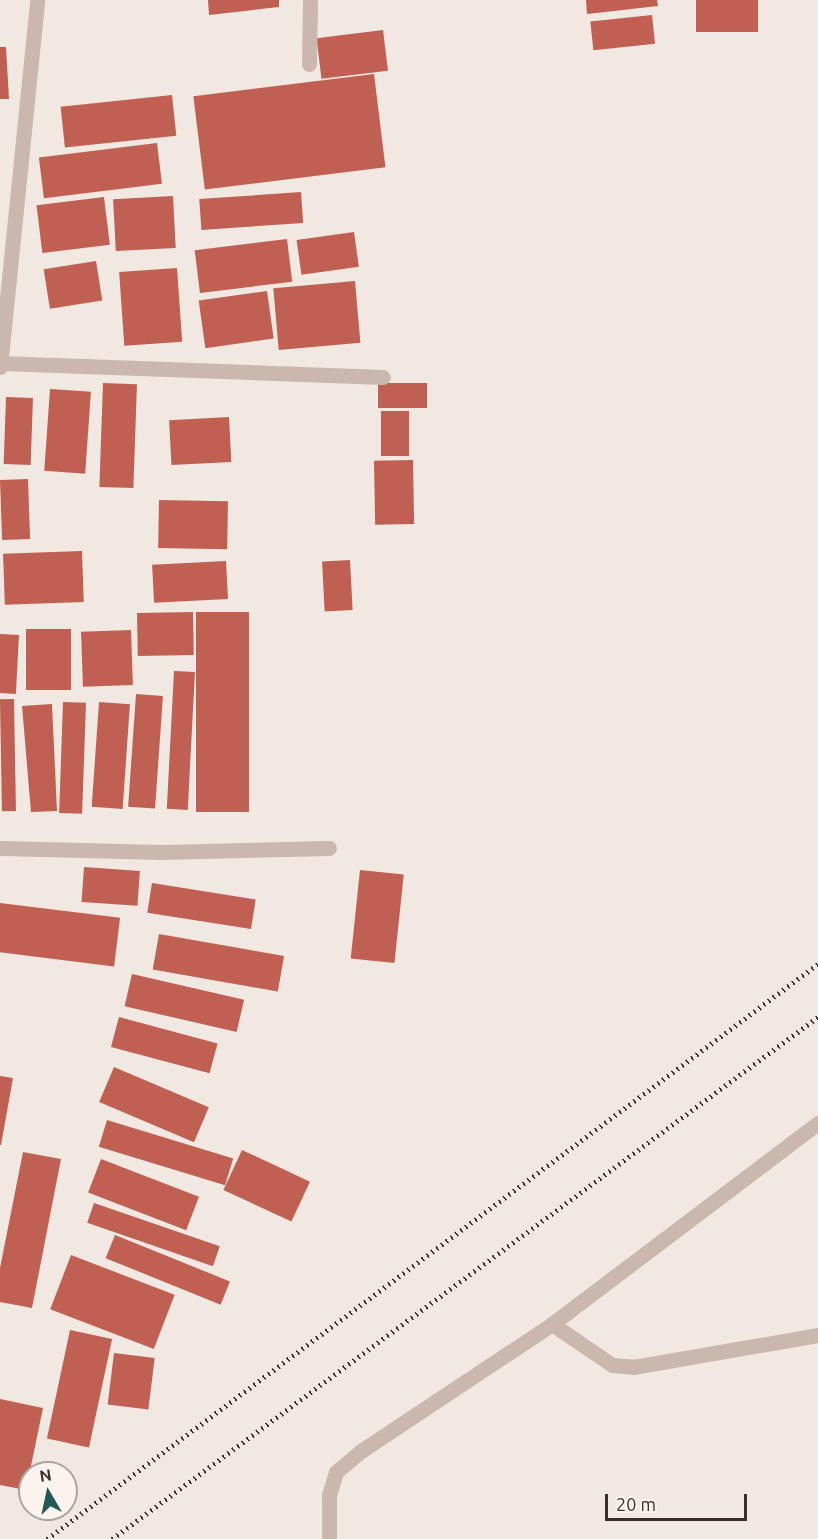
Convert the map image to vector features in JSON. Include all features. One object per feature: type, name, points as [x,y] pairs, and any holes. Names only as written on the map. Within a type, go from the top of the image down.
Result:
[{"type":"street","points":[[37,0],[0,365],[383,377]]},
{"type":"street","points":[[309,64],[310,0]]},
{"type":"street","points":[[0,848],[329,848]]},
{"type":"street","points":[[329,1539],[329,1495],[336,1472],[552,1324],[818,1123]]},
{"type":"street","points":[[552,1324],[612,1365],[633,1367],[818,1335]]},
{"type":"building","points":[[208,0],[279,0],[279,7],[209,15]]},
{"type":"building","points":[[586,0],[657,0],[658,6],[587,14]]},
{"type":"building","points":[[696,0],[758,0],[758,32],[696,32]]},
{"type":"building","points":[[652,15],[655,44],[593,50],[590,21]]},
{"type":"building","points":[[383,30],[388,71],[321,79],[316,38]]},
{"type":"building","points":[[0,47],[6,47],[9,99],[0,99]]},
{"type":"building","points":[[374,74],[385,167],[205,189],[193,96]]},
{"type":"building","points":[[172,95],[176,136],[65,147],[61,107]]},
{"type":"building","points":[[157,143],[162,184],[44,198],[39,158]]},
{"type":"building","points":[[301,192],[303,223],[201,230],[199,199]]},
{"type":"building","points":[[173,196],[176,248],[116,251],[113,199]]},
{"type":"building","points":[[104,197],[110,245],[42,253],[37,205]]},
{"type":"building","points":[[354,232],[359,267],[301,275],[297,240]]},
{"type":"building","points":[[287,239],[292,282],[200,293],[195,250]]},
{"type":"building","points":[[96,261],[102,301],[50,309],[44,269]]},
{"type":"building","points":[[177,268],[182,342],[124,346],[119,272]]},
{"type":"building","points":[[355,281],[360,343],[279,350],[273,288]]},
{"type":"building","points":[[267,291],[274,339],[205,348],[199,301]]},
{"type":"building","points":[[103,383],[137,384],[133,488],[99,487]]},
{"type":"building","points":[[378,383],[427,383],[427,408],[378,408]]},
{"type":"building","points":[[50,389],[91,392],[85,474],[44,471]]},
{"type":"building","points":[[6,397],[33,398],[31,465],[4,464]]},
{"type":"building","points":[[381,411],[409,411],[409,456],[381,456]]},
{"type":"building","points":[[229,417],[231,462],[171,465],[169,420]]},
{"type":"building","points":[[413,460],[414,524],[375,525],[374,461]]},
{"type":"building","points":[[28,479],[30,539],[2,540],[0,480]]},
{"type":"building","points":[[159,500],[228,501],[227,549],[158,548]]},
{"type":"building","points":[[82,551],[84,602],[5,605],[3,554]]},
{"type":"building","points":[[350,560],[353,610],[325,611],[322,561]]},
{"type":"building","points":[[226,561],[228,599],[154,603],[152,565]]},
{"type":"building","points":[[193,612],[194,655],[138,656],[137,613]]},
{"type":"building","points":[[196,612],[249,612],[249,812],[196,812]]},
{"type":"building","points":[[26,629],[71,629],[71,690],[26,690]]},
{"type":"building","points":[[131,630],[133,685],[83,687],[81,632]]},
{"type":"building","points":[[0,634],[19,635],[16,694],[0,693]]},
{"type":"building","points":[[174,671],[195,672],[188,810],[167,809]]},
{"type":"building","points":[[136,694],[163,696],[155,809],[128,807]]},
{"type":"building","points":[[0,699],[14,699],[16,811],[2,811]]},
{"type":"building","points":[[63,702],[86,703],[82,814],[59,813]]},
{"type":"building","points":[[99,702],[130,704],[123,809],[92,807]]},
{"type":"building","points":[[52,704],[57,811],[31,812],[22,706]]},
{"type":"building","points":[[84,867],[140,871],[137,906],[82,902]]},
{"type":"building","points":[[360,870],[404,875],[394,963],[351,959]]},
{"type":"building","points":[[152,883],[256,899],[251,929],[147,913]]},
{"type":"building","points":[[0,903],[120,918],[114,966],[0,952]]},
{"type":"building","points":[[159,934],[284,956],[278,992],[153,969]]},
{"type":"building","points":[[132,974],[244,1000],[237,1032],[125,1006]]},
{"type":"building","points":[[119,1017],[218,1043],[210,1073],[111,1047]]},
{"type":"building","points":[[114,1067],[209,1107],[194,1142],[99,1102]]},
{"type":"building","points":[[0,1076],[13,1078],[1,1145],[0,1145]]},
{"type":"building","points":[[107,1120],[233,1159],[225,1185],[99,1147]]},
{"type":"building","points":[[242,1150],[310,1182],[291,1222],[223,1190]]},
{"type":"building","points":[[23,1152],[61,1159],[32,1308],[0,1302],[0,1268]]},
{"type":"building","points":[[101,1159],[199,1197],[186,1230],[88,1193]]},
{"type":"building","points":[[94,1203],[220,1246],[213,1266],[87,1223]]},
{"type":"building","points":[[115,1235],[230,1281],[221,1305],[106,1258]]},
{"type":"building","points":[[71,1255],[175,1295],[154,1349],[50,1309]]},
{"type":"building","points":[[70,1330],[112,1339],[89,1448],[47,1439]]},
{"type":"building","points":[[114,1353],[155,1358],[148,1410],[108,1405]]},
{"type":"building","points":[[0,1399],[43,1408],[32,1461],[18,1461],[18,1488],[0,1485]]},
{"type":"railway","points":[[47,1539],[818,964]]},
{"type":"railway","points":[[112,1539],[818,1017]]}]
